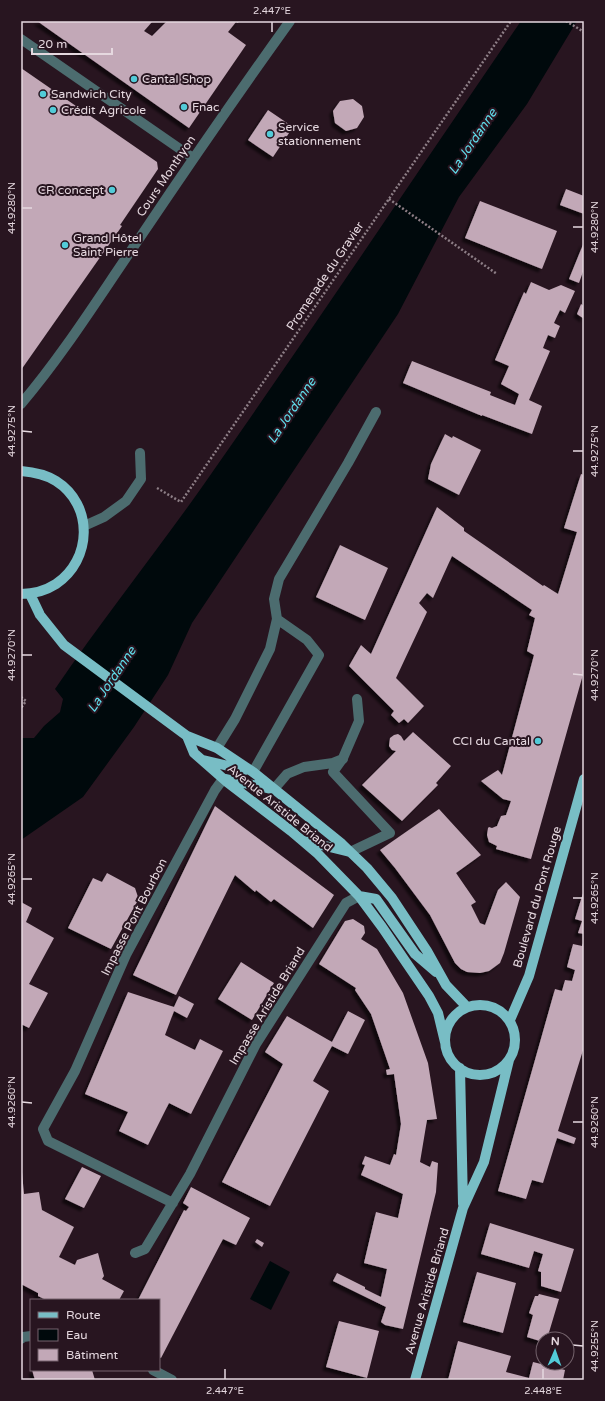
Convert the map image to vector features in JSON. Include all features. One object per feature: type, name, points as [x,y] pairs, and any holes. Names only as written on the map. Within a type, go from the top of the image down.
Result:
[{"type":"main road","points":[[21,471],[40,473],[56,481],[70,493],[79,509],[84,526],[83,545],[76,563],[65,578],[49,588],[26,594]]},
{"type":"main road","name":"Avenue Aristide Briand","points":[[26,594],[40,615],[64,645],[187,736],[217,748],[253,772],[311,818],[350,852],[392,898],[427,951],[446,985],[468,1007]]},
{"type":"main road","name":"Avenue Aristide Briand","points":[[187,736],[194,753],[223,779],[302,840],[318,854],[359,896],[429,996],[438,1013],[445,1042]]},
{"type":"main road","points":[[201,759],[253,772]]},
{"type":"main road","points":[[223,779],[274,789]]},
{"type":"main road","name":"Boulevard du Pont Rouge","points":[[510,1020],[529,976],[584,779]]},
{"type":"main road","points":[[302,840],[350,852]]},
{"type":"main road","points":[[359,896],[376,899],[415,954],[442,978]]},
{"type":"main road","points":[[479,1005],[491,1006],[502,1012],[510,1020],[515,1032],[516,1044],[512,1055],[505,1065],[495,1072],[483,1075],[471,1074],[452,1062],[447,1052],[445,1042],[446,1031],[450,1022],[458,1013],[468,1007],[479,1005]]},
{"type":"main road","name":"Avenue Aristide Briand","points":[[415,1380],[463,1208],[484,1162],[509,1060]]},
{"type":"main road","name":"Avenue Aristide Briand","points":[[460,1068],[463,1208]]},
{"type":"street","name":"Cours Monthyon","points":[[21,404],[36,386],[82,322],[193,158],[290,21]]},
{"type":"street","points":[[21,39],[193,158]]},
{"type":"street","points":[[217,748],[235,719],[270,649],[277,619],[274,599],[279,579],[376,412]]},
{"type":"street","points":[[84,526],[104,517],[126,501],[141,479],[140,453]]},
{"type":"street","points":[[253,772],[319,655],[307,640],[277,619]]},
{"type":"street","points":[[350,852],[390,833],[333,772],[343,758],[359,721],[357,698]]},
{"type":"street","points":[[274,789],[288,774],[304,767],[333,764],[343,758]]},
{"type":"street","name":"Impasse Pont Bourbon","points":[[173,1203],[48,1141],[42,1129],[75,1071],[126,955],[215,790],[223,779]]},
{"type":"street","name":"Impasse Aristide Briand","points":[[135,1254],[145,1249],[198,1160],[256,1044],[346,903],[359,896]]},
{"type":"street","points":[[21,1339],[22,1337],[30,1336]]},
{"type":"street","points":[[155,1371],[172,1380]]},
{"type":"path","name":"Promenade du Gravier","points":[[141,479],[181,502],[511,21]]},
{"type":"path","points":[[566,21],[584,32]]},
{"type":"path","points":[[390,199],[497,274]]},
{"type":"path","points":[[21,697],[26,701],[21,708]]},
{"type":"water","name":"La Jordanne","points":[[521,21],[577,21],[527,104],[459,197],[398,314],[192,623],[168,675],[134,727],[83,797],[21,840],[21,738],[34,738],[44,726],[60,712],[63,699],[55,689],[202,487]]},
{"type":"water","points":[[270,1261],[290,1272],[271,1310],[250,1299]]},
{"type":"building","points":[[37,21],[152,21],[144,31],[152,36],[167,21],[239,21],[238,23],[236,22],[228,32],[246,45],[189,128]]},
{"type":"building","points":[[21,68],[157,162],[158,169],[120,225],[122,226],[21,370]]},
{"type":"building","points":[[353,99],[362,106],[364,117],[357,128],[346,131],[335,123],[333,111],[340,101]]},
{"type":"building","name":"Service stationnement","points":[[268,110],[293,127],[273,157],[248,140]]},
{"type":"building","points":[[566,189],[584,196],[584,214],[560,205]]},
{"type":"building","points":[[480,201],[557,231],[542,269],[465,238]]},
{"type":"building","points":[[584,242],[584,269],[579,283],[569,279]]},
{"type":"building","points":[[531,282],[549,290],[561,285],[575,291],[565,313],[560,310],[554,323],[560,326],[555,338],[548,335],[543,348],[550,351],[529,400],[542,406],[532,434],[482,416],[403,383],[412,361],[491,392],[490,395],[515,405],[519,394],[501,384],[509,366],[495,360],[524,292],[526,294]]},
{"type":"building","points":[[581,304],[584,306],[584,319],[577,314]]},
{"type":"building","points":[[445,434],[452,438],[453,436],[481,450],[459,495],[428,479],[431,464]]},
{"type":"building","points":[[581,474],[584,475],[584,671],[531,859],[496,849],[497,846],[489,842],[487,835],[488,828],[497,826],[501,816],[506,815],[511,801],[503,799],[481,781],[498,770],[502,775],[534,655],[527,651],[535,618],[529,615],[532,610],[452,556],[433,598],[427,593],[419,603],[427,612],[396,678],[424,706],[408,723],[404,719],[399,723],[391,715],[394,711],[349,666],[361,645],[371,654],[437,507],[464,528],[464,531],[543,586],[544,585],[558,594],[577,532],[564,528]]},
{"type":"building","points":[[340,545],[388,568],[365,620],[316,597]]},
{"type":"building","points":[[413,732],[451,766],[436,783],[438,785],[402,821],[362,785],[396,751],[392,750],[389,746],[390,738],[398,734],[404,741]]},
{"type":"building","points":[[215,806],[334,895],[313,928],[274,899],[271,902],[256,890],[255,892],[235,875],[176,995],[133,975]]},
{"type":"building","points":[[439,809],[481,855],[456,873],[476,902],[471,905],[480,923],[485,925],[498,890],[506,882],[520,897],[500,963],[489,971],[480,973],[467,972],[455,963],[430,915],[380,850]]},
{"type":"building","points":[[107,873],[135,888],[138,897],[135,901],[137,902],[111,949],[68,928],[93,878],[102,882]]},
{"type":"building","points":[[584,890],[584,934],[578,933],[582,921],[575,919]]},
{"type":"building","points":[[21,902],[32,908],[26,922],[54,938],[29,984],[48,993],[29,1028],[21,1024]]},
{"type":"building","points":[[353,919],[364,926],[365,933],[361,939],[377,949],[403,993],[428,1063],[437,1119],[427,1120],[420,1162],[430,1167],[432,1161],[438,1163],[436,1192],[403,1329],[385,1325],[381,1322],[386,1307],[333,1281],[337,1273],[381,1297],[387,1269],[364,1263],[376,1212],[398,1218],[403,1194],[361,1175],[365,1165],[362,1164],[365,1156],[390,1165],[394,1154],[396,1155],[401,1124],[394,1074],[387,1075],[386,1070],[390,1069],[371,1014],[355,990],[356,988],[319,964],[345,921]]},
{"type":"building","points":[[584,940],[584,1047],[558,1131],[576,1138],[574,1144],[557,1138],[543,1183],[532,1180],[526,1199],[498,1191],[555,989],[562,991],[565,980],[572,981],[575,970],[567,967],[573,944],[582,946]]},
{"type":"building","points":[[241,962],[274,983],[252,1020],[218,999]]},
{"type":"building","points":[[128,992],[174,1007],[179,996],[194,1004],[187,1018],[174,1011],[165,1035],[195,1050],[200,1039],[223,1051],[191,1114],[169,1103],[148,1145],[119,1131],[128,1112],[85,1094]]},
{"type":"building","points":[[348,1011],[365,1020],[348,1054],[332,1046],[313,1081],[329,1091],[270,1206],[222,1182],[283,1064],[265,1052],[287,1016],[332,1042]]},
{"type":"building","points":[[82,1167],[101,1176],[84,1208],[65,1199]]},
{"type":"building","points":[[22,1172],[24,1194],[39,1192],[42,1210],[74,1227],[59,1257],[75,1265],[77,1260],[98,1253],[104,1276],[102,1279],[124,1291],[120,1299],[44,1299],[38,1296],[38,1293],[21,1284]]},
{"type":"building","points":[[191,1187],[250,1218],[236,1245],[223,1239],[161,1358],[160,1299],[139,1299],[184,1210],[186,1211],[189,1207],[183,1203]]},
{"type":"building","points":[[490,1223],[574,1249],[561,1292],[541,1286],[541,1272],[538,1271],[543,1254],[534,1251],[529,1268],[481,1254]]},
{"type":"building","points":[[257,1239],[264,1243],[262,1247],[255,1242]]},
{"type":"building","points":[[477,1272],[516,1283],[503,1333],[463,1322]]},
{"type":"building","points":[[539,1294],[559,1299],[549,1331],[535,1331],[535,1340],[527,1337],[533,1315],[529,1313],[535,1296],[538,1296]]},
{"type":"building","points":[[339,1321],[379,1331],[367,1378],[326,1367]]},
{"type":"building","points":[[458,1341],[511,1356],[506,1372],[529,1378],[533,1362],[535,1362],[535,1371],[565,1371],[563,1380],[448,1380]]},
{"type":"building","points":[[32,1371],[92,1371],[95,1380],[35,1380]]},
{"type":"place","name":"Cantal Shop","points":[[134,79]]},
{"type":"place","name":"Sandwich City","points":[[43,94]]},
{"type":"place","name":"Fnac","points":[[184,107]]},
{"type":"place","name":"Crédit Agricole","points":[[53,110]]},
{"type":"place","name":"Service stationnement","points":[[270,134]]},
{"type":"place","name":"CR concept","points":[[112,190]]},
{"type":"place","name":"Grand Hôtel Saint Pierre","points":[[65,245]]},
{"type":"place","name":"CCI du Cantal","points":[[538,741]]}]
